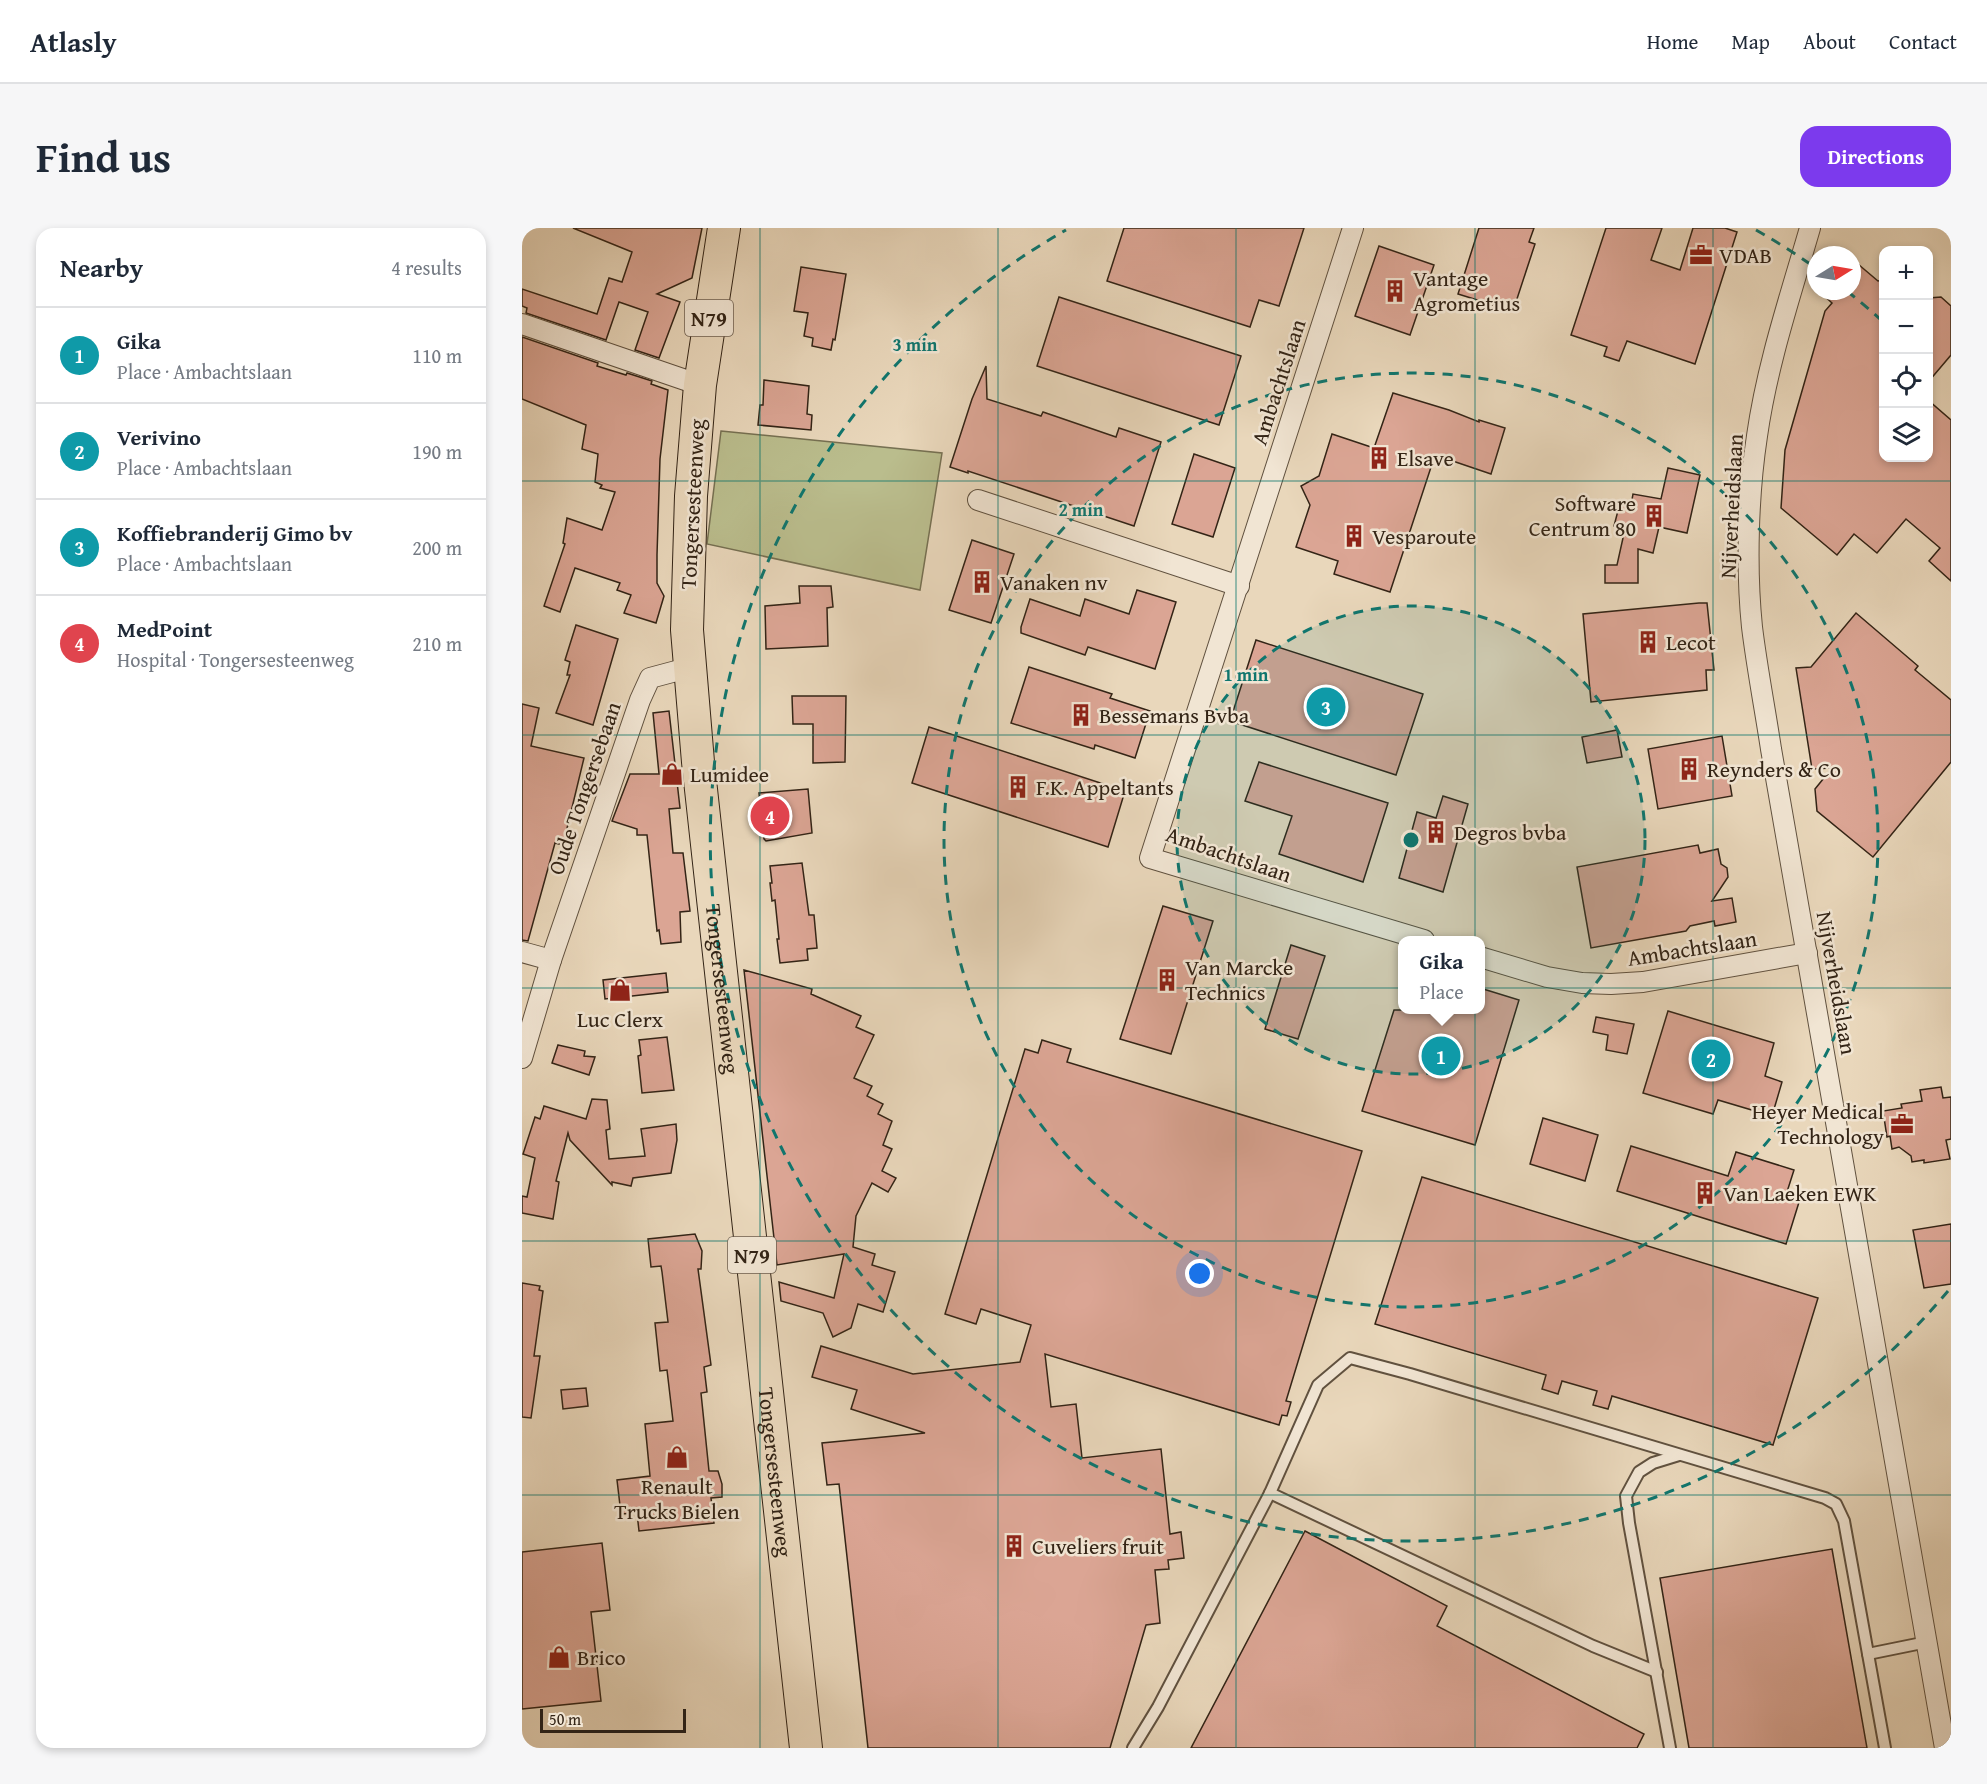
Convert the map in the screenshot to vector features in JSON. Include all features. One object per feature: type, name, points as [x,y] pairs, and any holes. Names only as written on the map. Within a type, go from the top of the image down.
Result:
[{"type":"main road","name":"Tongersesteenweg","points":[[724,228],[700,385],[693,455],[687,630],[698,762],[806,1748]]},
{"type":"street","name":"Ambachtslaan","points":[[1353,228],[1150,858],[1411,936]]},
{"type":"street","name":"Nijverheidslaan","points":[[1810,228],[1774,350],[1757,438],[1750,516],[1749,567],[1752,626],[1771,749],[1945,1748]]},
{"type":"street","points":[[522,324],[700,385]]},
{"type":"street","points":[[978,500],[1239,586]]},
{"type":"street","name":"Oude Tongersebaan","points":[[522,1058],[551,960],[643,693],[650,678],[691,667]]},
{"type":"street","points":[[522,952],[551,960]]},
{"type":"street","name":"Ambachtslaan","points":[[1485,958],[1547,977],[1582,983],[1611,984],[1643,982],[1807,953]]},
{"type":"lane","points":[[1132,1748],[1158,1707],[1270,1493],[1318,1385],[1350,1358],[1825,1498],[1836,1504],[1844,1521],[1885,1748]]},
{"type":"lane","points":[[1670,1748],[1626,1496],[1639,1472],[1653,1462],[1679,1455]]},
{"type":"lane","points":[[1270,1493],[1593,1646],[1656,1672]]},
{"type":"lane","points":[[1868,1654],[1927,1642]]},
{"type":"green space","points":[[721,431],[942,453],[920,590],[707,544]]},
{"type":"building","points":[[573,228],[702,228],[692,278],[657,294],[680,302],[659,358],[635,350],[648,312],[619,302],[606,340],[526,313],[527,308],[522,306],[522,289],[597,314],[609,278],[622,282],[632,252]]},
{"type":"building","points":[[1124,228],[1304,228],[1279,306],[1259,300],[1250,327],[1107,281]]},
{"type":"building","points":[[1479,228],[1534,228],[1529,242],[1535,244],[1513,311],[1458,294]]},
{"type":"building","points":[[1606,228],[1662,228],[1651,260],[1680,270],[1693,228],[1725,228],[1737,232],[1695,364],[1627,341],[1619,361],[1604,356],[1607,347],[1571,335]]},
{"type":"building","name":"Vantage Agrometius","points":[[1379,246],[1434,265],[1410,335],[1355,316]]},
{"type":"building","points":[[801,267],[846,274],[835,340],[833,339],[831,350],[812,346],[813,338],[804,336],[808,313],[794,311]]},
{"type":"building","points":[[1861,267],[1879,281],[1879,462],[1933,462],[1933,404],[1951,420],[1951,581],[1929,561],[1940,548],[1906,519],[1877,553],[1854,534],[1837,555],[1781,508],[1785,450],[1825,311],[1832,303],[1829,300],[1861,300]]},
{"type":"building","points":[[1059,297],[1241,356],[1219,425],[1037,366]]},
{"type":"building","points":[[1941,297],[1951,306],[1951,355],[1933,376],[1933,300],[1933,298]]},
{"type":"building","points":[[522,337],[598,363],[597,366],[652,381],[651,384],[668,390],[660,459],[657,555],[657,583],[664,596],[656,623],[624,613],[631,595],[617,590],[620,583],[575,568],[560,612],[544,606],[565,544],[563,543],[567,518],[602,530],[615,492],[600,488],[602,485],[595,482],[598,454],[582,449],[586,425],[522,399]]},
{"type":"building","points":[[986,366],[987,399],[1041,416],[1043,412],[1116,437],[1119,428],[1161,442],[1134,526],[950,467],[972,399]]},
{"type":"building","points":[[764,380],[809,386],[807,414],[812,415],[811,430],[758,425],[760,405],[763,405]]},
{"type":"building","points":[[1393,393],[1479,422],[1479,420],[1505,428],[1491,474],[1435,455],[1390,592],[1334,574],[1338,561],[1296,547],[1310,505],[1301,486],[1319,476],[1332,434],[1374,448]]},
{"type":"building","points":[[1194,454],[1235,468],[1213,537],[1172,524]]},
{"type":"building","name":"Software Centrum 80","points":[[1668,468],[1700,475],[1687,533],[1659,527],[1653,553],[1638,549],[1638,583],[1605,583],[1605,565],[1617,565],[1625,529],[1614,526],[1620,503],[1631,505],[1633,494],[1661,499]]},
{"type":"building","name":"Vanaken nv","points":[[972,540],[1014,554],[991,623],[949,610]]},
{"type":"building","points":[[799,586],[831,586],[833,607],[827,608],[828,646],[766,649],[765,606],[800,603]]},
{"type":"building","points":[[1137,590],[1176,602],[1155,669],[1088,647],[1085,655],[1021,633],[1030,599],[1080,616],[1085,599],[1129,614]]},
{"type":"building","name":"Lecot","points":[[1707,603],[1714,670],[1706,670],[1707,690],[1591,702],[1583,614]]},
{"type":"building","points":[[1856,613],[1918,666],[1915,670],[1951,700],[1951,762],[1873,857],[1817,811],[1815,789],[1832,768],[1812,769],[1796,668],[1811,667]]},
{"type":"building","points":[[576,625],[618,639],[593,725],[556,713],[570,675],[567,675],[570,662],[565,660]]},
{"type":"building","points":[[1256,640],[1423,694],[1396,775],[1230,721]]},
{"type":"building","name":"Bessemans Bvba","points":[[1029,667],[1112,694],[1110,698],[1150,711],[1135,758],[1095,745],[1094,749],[1011,723]]},
{"type":"building","points":[[792,696],[846,696],[845,762],[813,763],[813,724],[793,724]]},
{"type":"building","points":[[522,704],[539,708],[531,746],[584,758],[563,845],[555,843],[528,941],[522,940]]},
{"type":"building","points":[[669,711],[680,808],[669,809],[673,853],[683,853],[690,911],[680,912],[681,942],[661,944],[659,930],[657,931],[647,835],[637,835],[637,829],[612,821],[630,774],[659,774],[653,713]]},
{"type":"building","name":"F.K. Appeltants","points":[[929,727],[1125,791],[1108,847],[912,783]]},
{"type":"building","points":[[1617,730],[1622,757],[1587,763],[1582,737]]},
{"type":"building","name":"Reynders & Co","points":[[1722,736],[1732,796],[1658,809],[1648,749]]},
{"type":"building","points":[[1259,762],[1388,803],[1363,882],[1279,854],[1292,816],[1245,801]]},
{"type":"building","points":[[808,789],[812,833],[766,841],[759,793]]},
{"type":"building","name":"Degros bvba","points":[[1443,796],[1468,804],[1443,892],[1399,878],[1417,812],[1436,818]]},
{"type":"building","points":[[1698,845],[1700,853],[1718,849],[1721,864],[1727,868],[1728,877],[1712,901],[1732,898],[1736,922],[1715,926],[1714,921],[1690,926],[1686,931],[1591,948],[1577,867]]},
{"type":"building","points":[[802,863],[809,915],[814,915],[817,948],[807,949],[808,960],[780,963],[770,866]]},
{"type":"building","name":"Van Marcke Technics","points":[[1163,906],[1213,921],[1171,1054],[1120,1039]]},
{"type":"building","points":[[1291,945],[1325,956],[1298,1039],[1265,1029]]},
{"type":"building","points":[[744,970],[812,989],[811,994],[861,1016],[856,1027],[874,1035],[854,1078],[872,1086],[867,1096],[883,1104],[878,1114],[892,1121],[883,1145],[892,1149],[882,1171],[896,1178],[888,1192],[872,1183],[856,1216],[853,1247],[875,1254],[872,1265],[895,1272],[883,1312],[858,1304],[851,1328],[833,1337],[823,1313],[781,1301],[779,1282],[834,1298],[844,1254],[777,1265]]},
{"type":"building","points":[[666,973],[668,992],[605,999],[603,980]]},
{"type":"building","points":[[1485,990],[1519,1000],[1475,1145],[1362,1111],[1394,1010],[1398,1010],[1398,1014],[1485,1014]]},
{"type":"building","points":[[1668,1011],[1774,1043],[1765,1076],[1782,1082],[1772,1116],[1718,1100],[1713,1114],[1643,1093]]},
{"type":"building","points":[[1596,1017],[1634,1024],[1627,1054],[1606,1050],[1608,1035],[1593,1032]]},
{"type":"building","points":[[667,1037],[674,1090],[642,1093],[638,1056],[641,1055],[639,1040]]},
{"type":"building","points":[[1042,1040],[1071,1049],[1067,1062],[1362,1151],[1286,1401],[1291,1402],[1287,1416],[1282,1415],[1279,1425],[1045,1354],[1051,1407],[1076,1404],[1082,1458],[1161,1449],[1170,1534],[1181,1532],[1184,1558],[1168,1560],[1169,1569],[1155,1570],[1160,1623],[1146,1625],[1110,1748],[868,1748],[839,1484],[827,1485],[822,1443],[925,1433],[851,1409],[857,1390],[812,1377],[821,1346],[913,1374],[1020,1362],[1031,1325],[981,1309],[976,1324],[945,1314],[1025,1049],[1038,1053]]},
{"type":"building","points":[[558,1045],[585,1051],[584,1056],[595,1057],[589,1075],[552,1063]]},
{"type":"building","points":[[1941,1087],[1943,1098],[1951,1097],[1951,1139],[1946,1140],[1950,1159],[1924,1163],[1924,1160],[1912,1162],[1911,1156],[1899,1147],[1892,1149],[1890,1136],[1887,1137],[1883,1111],[1902,1108],[1901,1104],[1922,1101],[1920,1090]]},
{"type":"building","points":[[592,1099],[607,1100],[610,1129],[606,1130],[609,1159],[645,1156],[641,1129],[676,1124],[677,1140],[671,1173],[633,1178],[631,1186],[612,1182],[612,1185],[570,1140],[568,1133],[556,1181],[559,1182],[553,1219],[522,1213],[522,1196],[527,1197],[535,1158],[523,1154],[535,1117],[540,1119],[544,1106],[586,1119]]},
{"type":"building","points":[[1543,1118],[1598,1135],[1585,1181],[1530,1164]]},
{"type":"building","name":"Van Laeken EWK","points":[[1631,1146],[1728,1176],[1736,1152],[1794,1170],[1786,1195],[1800,1199],[1786,1244],[1617,1191]]},
{"type":"building","points":[[1422,1177],[1818,1298],[1773,1445],[1612,1396],[1608,1409],[1593,1405],[1597,1391],[1562,1381],[1558,1394],[1542,1389],[1546,1375],[1375,1324]]},
{"type":"building","points":[[1951,1224],[1951,1284],[1924,1288],[1913,1230]]},
{"type":"building","points":[[695,1234],[702,1251],[701,1269],[698,1269],[711,1365],[704,1367],[707,1392],[701,1393],[709,1471],[718,1471],[722,1484],[722,1497],[711,1498],[714,1523],[639,1531],[637,1513],[621,1514],[617,1480],[650,1476],[645,1424],[673,1421],[667,1370],[660,1371],[655,1323],[668,1322],[662,1272],[661,1266],[651,1267],[648,1239]]},
{"type":"building","points":[[522,1283],[540,1286],[539,1290],[543,1291],[534,1356],[540,1356],[531,1418],[522,1417]]},
{"type":"building","points":[[586,1388],[588,1406],[563,1409],[561,1390]]},
{"type":"building","points":[[1305,1531],[1447,1606],[1437,1626],[1644,1734],[1637,1748],[1191,1748]]},
{"type":"building","name":"Brico","points":[[602,1543],[610,1610],[591,1612],[601,1701],[522,1709],[522,1552]]},
{"type":"building","points":[[1832,1549],[1867,1748],[1689,1748],[1660,1578]]},
{"type":"place","name":"VDAB","points":[[1701,255]]},
{"type":"place","name":"Vantage Agrometius","points":[[1395,291]]},
{"type":"place","name":"Elsave","points":[[1379,458]]},
{"type":"place","name":"Software Centrum 80","points":[[1654,516]]},
{"type":"place","name":"Vesparoute","points":[[1354,536]]},
{"type":"place","name":"Vanaken nv","points":[[982,582]]},
{"type":"place","name":"Lecot","points":[[1648,642]]},
{"type":"place","name":"Koffiebranderij Gimo bv","points":[[1326,707]]},
{"type":"place","name":"Bessemans Bvba","points":[[1081,715]]},
{"type":"place","name":"Reynders & Co","points":[[1689,769]]},
{"type":"place","name":"Lumidee","points":[[672,774]]},
{"type":"place","name":"F.K. Appeltants","points":[[1018,787]]},
{"type":"place","name":"MedPoint","points":[[770,816]]},
{"type":"place","name":"Degros bvba","points":[[1436,832]]},
{"type":"place","name":"Van Marcke Technics","points":[[1167,980]]},
{"type":"place","name":"Luc Clerx","points":[[620,990]]},
{"type":"place","name":"Gika","points":[[1441,1056]]},
{"type":"place","name":"Verivino","points":[[1711,1059]]},
{"type":"place","name":"Heyer Medical Technology","points":[[1902,1124]]},
{"type":"place","name":"Van Laeken EWK","points":[[1705,1193]]},
{"type":"place","name":"Renault Trucks Bielen","points":[[677,1457]]},
{"type":"place","name":"Cuveliers fruit","points":[[1014,1546]]},
{"type":"place","name":"Brico","points":[[559,1657]]}]
